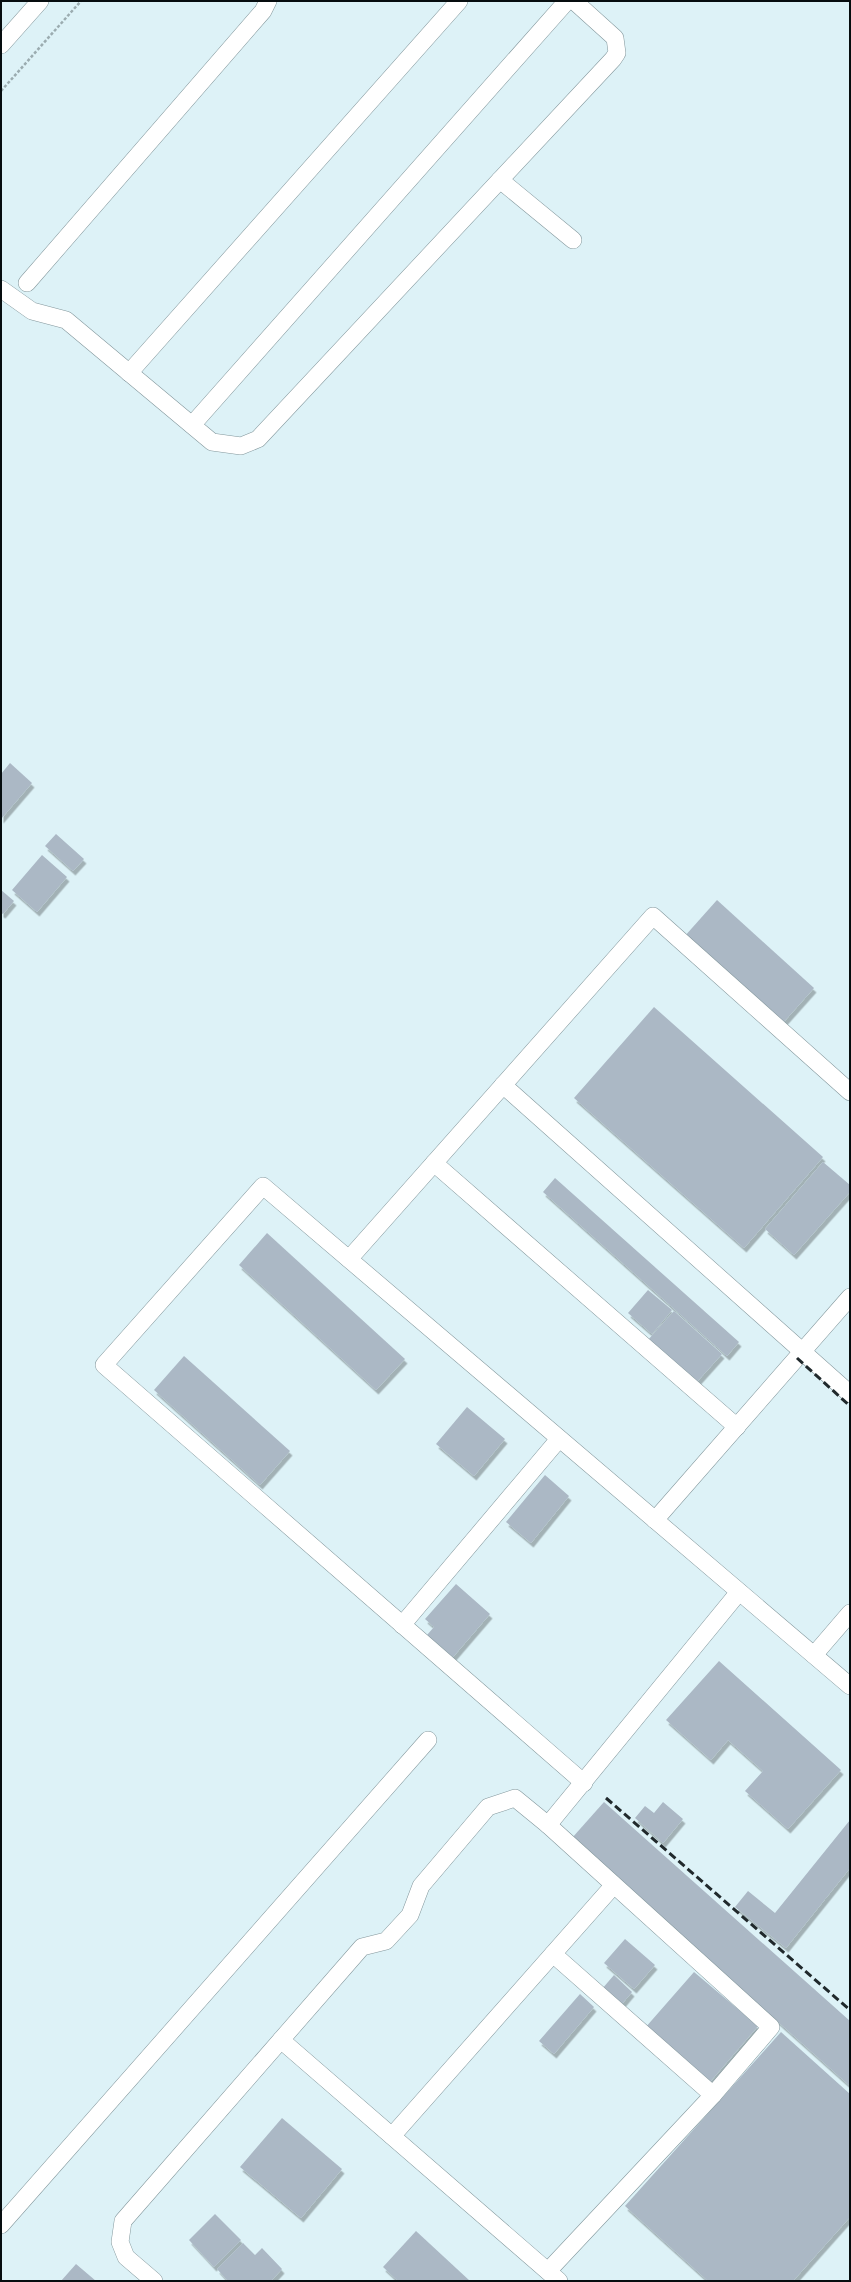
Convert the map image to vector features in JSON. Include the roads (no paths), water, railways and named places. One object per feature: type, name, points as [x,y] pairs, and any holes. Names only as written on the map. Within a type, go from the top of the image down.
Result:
[{"type":"street","points":[[1,45],[40,1]]},
{"type":"street","points":[[27,283],[263,10],[268,1]]},
{"type":"street","points":[[129,373],[459,1]]},
{"type":"street","points":[[192,426],[567,1]]},
{"type":"street","points":[[1,289],[32,311],[66,320],[212,442],[224,445],[241,446],[258,439],[617,53],[616,38],[574,1]]},
{"type":"street","points":[[500,180],[573,240]]},
{"type":"street","points":[[349,1259],[653,916],[850,1092]]},
{"type":"street","points":[[503,1085],[850,1394]]},
{"type":"street","points":[[434,1163],[736,1427]]},
{"type":"street","points":[[584,1783],[104,1366],[263,1186],[850,1686]]},
{"type":"street","points":[[655,1520],[850,1297]]},
{"type":"street","points":[[402,1625],[560,1439]]},
{"type":"street","points":[[548,1825],[584,1783],[739,1592]]},
{"type":"street","points":[[814,1655],[850,1613]]},
{"type":"street","points":[[1,2224],[428,1740]]},
{"type":"street","points":[[154,2281],[126,2257],[120,2242],[123,2220],[362,1947],[386,1941],[410,1915],[421,1886],[488,1807],[515,1798],[548,1825],[613,1886],[771,2027],[554,2276],[281,2040]]},
{"type":"street","points":[[392,2136],[613,1886]]},
{"type":"street","points":[[553,1954],[713,2095]]},
{"type":"railway","points":[[797,1358],[850,1406]]},
{"type":"railway","points":[[606,1798],[850,2010]]}]
